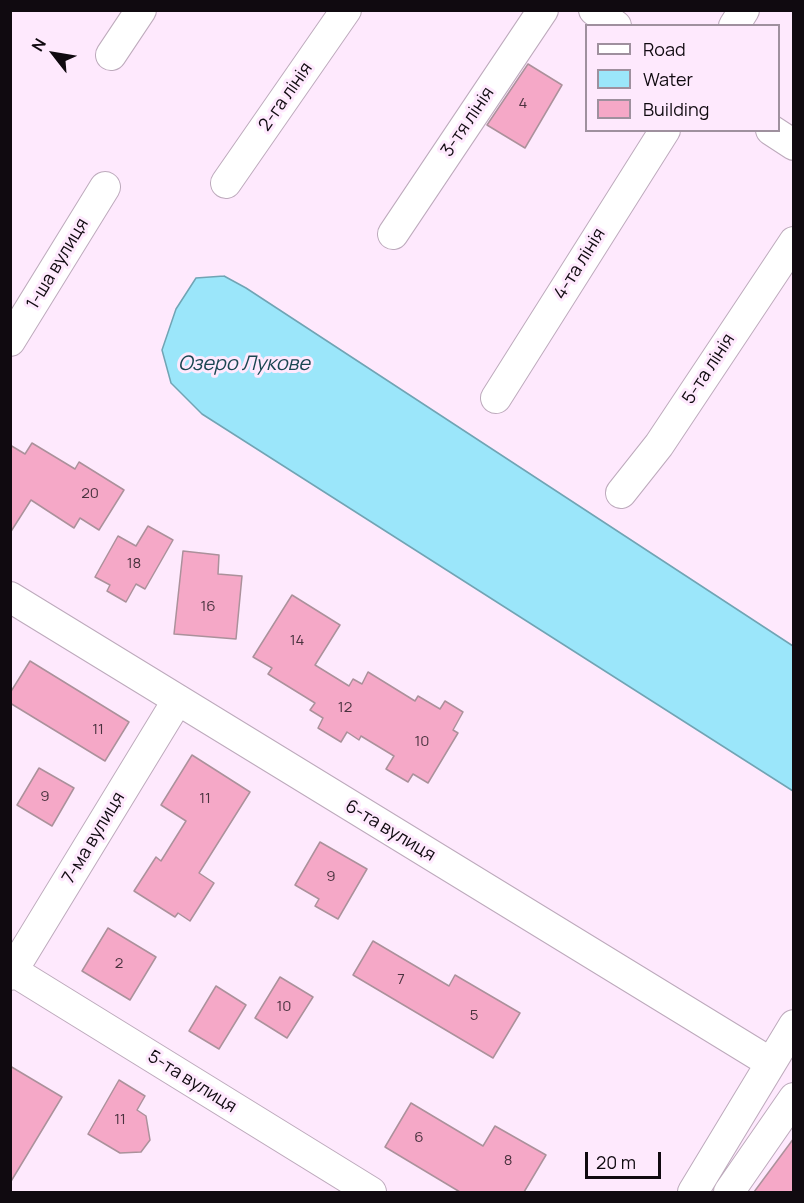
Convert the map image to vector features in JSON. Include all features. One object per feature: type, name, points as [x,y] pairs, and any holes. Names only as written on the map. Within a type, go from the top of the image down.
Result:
[{"type":"street","points":[[111,55],[141,10]]},
{"type":"street","name":"2-га лінія","points":[[226,183],[346,10]]},
{"type":"street","name":"3-тя лінія","points":[[393,234],[543,10]]},
{"type":"street","points":[[594,10],[613,24]]},
{"type":"street","points":[[735,24],[744,10]]},
{"type":"street","name":"4-та лінія","points":[[496,398],[664,132]]},
{"type":"street","points":[[774,132],[794,145]]},
{"type":"street","name":"1-ша вулиця","points":[[10,341],[105,186]]},
{"type":"street","name":"5-та лінія","points":[[621,493],[659,445],[794,242]]},
{"type":"street","name":"6-та вулиця","points":[[10,597],[771,1063]]},
{"type":"street","name":"7-ма вулиця","points":[[12,973],[177,701]]},
{"type":"street","name":"5-та вулиця","points":[[12,973],[370,1192]]},
{"type":"street","points":[[693,1192],[794,1025]]},
{"type":"street","points":[[729,1192],[794,1098]]},
{"type":"water","name":"Озеро Лукове","points":[[224,276],[246,288],[793,646],[793,791],[202,414],[171,383],[162,350],[176,309],[196,278]]},
{"type":"building","points":[[528,64],[562,85],[525,148],[487,125]]},
{"type":"building","points":[[32,443],[75,469],[79,462],[124,490],[99,530],[80,518],[74,528],[31,500],[10,533],[10,445],[25,454]]},
{"type":"building","points":[[148,526],[173,540],[145,589],[136,584],[126,602],[107,591],[110,585],[95,577],[118,536],[136,546]]},
{"type":"building","points":[[183,551],[219,555],[218,574],[242,576],[236,639],[174,634]]},
{"type":"building","points":[[292,595],[340,625],[315,665],[349,686],[353,679],[362,684],[368,672],[415,701],[418,696],[440,709],[445,701],[463,712],[453,730],[458,733],[428,783],[413,774],[408,782],[386,769],[394,756],[361,736],[359,740],[347,732],[341,742],[318,728],[323,718],[310,710],[315,703],[268,674],[272,668],[253,657]]},
{"type":"building","points":[[30,661],[129,722],[105,761],[10,703],[10,693]]},
{"type":"building","points":[[192,755],[250,792],[199,873],[214,883],[190,921],[178,913],[175,917],[134,891],[156,857],[161,861],[186,821],[161,805]]},
{"type":"building","points":[[39,768],[74,788],[52,826],[17,805]]},
{"type":"building","points":[[320,842],[367,869],[338,919],[315,906],[319,899],[295,885]]},
{"type":"building","points":[[108,928],[156,957],[130,1000],[82,971]]},
{"type":"building","points":[[373,941],[449,986],[455,975],[520,1013],[493,1058],[353,975]]},
{"type":"building","points":[[280,977],[313,997],[287,1038],[255,1018]]},
{"type":"building","points":[[216,986],[246,1005],[219,1049],[189,1031]]},
{"type":"building","points":[[10,1066],[62,1097],[10,1183]]},
{"type":"building","points":[[119,1080],[145,1096],[137,1110],[146,1116],[150,1140],[141,1152],[120,1153],[88,1134]]},
{"type":"building","points":[[411,1103],[483,1146],[495,1126],[546,1155],[524,1192],[460,1192],[385,1147]]},
{"type":"building","points":[[794,1138],[794,1192],[754,1192]]}]
